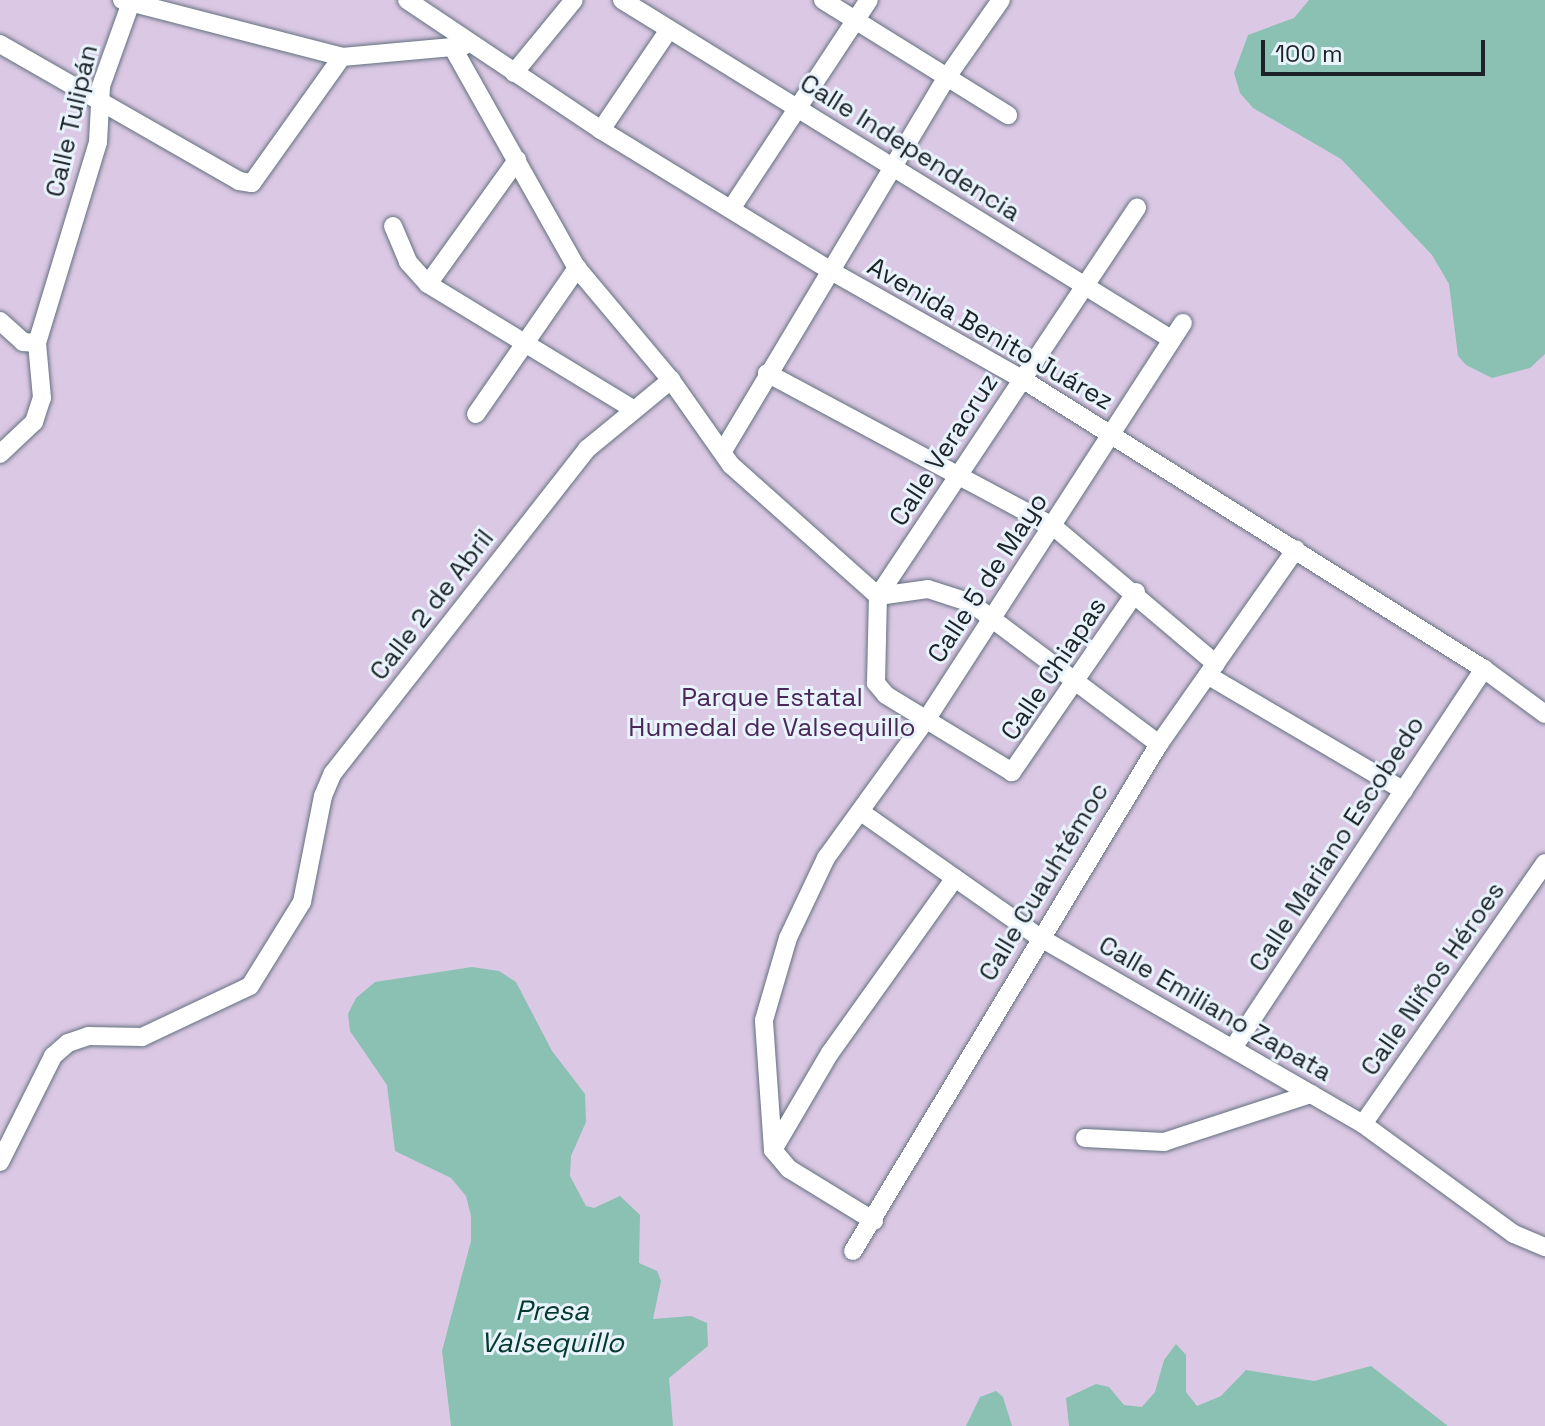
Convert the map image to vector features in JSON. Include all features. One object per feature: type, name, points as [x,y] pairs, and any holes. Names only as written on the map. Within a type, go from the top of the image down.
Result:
[{"type":"street","name":"Avenida Benito Juárez","points":[[407,0],[462,47],[514,73],[831,271],[1022,379],[1484,669],[1545,714]]},
{"type":"street","points":[[514,73],[574,0]]},
{"type":"street","name":"Calle Independencia","points":[[622,0],[1171,339]]},
{"type":"street","points":[[823,0],[1008,115]]},
{"type":"street","points":[[731,209],[869,0]]},
{"type":"street","points":[[723,451],[947,77],[1001,0]]},
{"type":"street","points":[[127,1],[342,57],[462,47],[517,160],[577,268],[671,380],[731,465],[878,596],[876,683],[926,720]]},
{"type":"street","name":"Calle Tulipán","points":[[37,343],[98,142],[97,102],[127,1]]},
{"type":"street","points":[[601,130],[668,31]]},
{"type":"street","points":[[0,44],[97,102],[252,183],[342,57]]},
{"type":"street","points":[[428,284],[517,160]]},
{"type":"street","name":"Calle Veracruz","points":[[878,596],[1137,208]]},
{"type":"street","points":[[393,226],[408,262],[428,284],[524,339],[631,408]]},
{"type":"street","points":[[476,414],[524,339],[577,268]]},
{"type":"street","points":[[0,321],[23,342],[37,343],[44,374],[34,422],[0,454]]},
{"type":"street","name":"Calle 5 de Mayo","points":[[773,1150],[765,1004],[799,910],[826,858],[926,720],[1054,527],[1183,323]]},
{"type":"street","points":[[767,373],[959,473],[1054,527],[1136,592],[1212,670],[1404,791]]},
{"type":"street","name":"Calle 2 de Abril","points":[[4,1140],[53,1056],[68,1043],[88,1036],[142,1037],[236,997],[250,986],[302,902],[323,796],[333,773],[587,449],[631,408],[671,380]]},
{"type":"street","name":"Calle Cuauhtémoc","points":[[853,1251],[874,1221],[1039,937],[1159,744],[1296,549]]},
{"type":"street","points":[[878,596],[928,589],[949,593],[992,617],[1159,744]]},
{"type":"street","name":"Calle Chiapas","points":[[926,720],[1012,772],[1136,592]]},
{"type":"street","name":"Calle Mariano Escobedo","points":[[1233,1048],[1484,669]]},
{"type":"street","name":"Calle Emiliano Zapata","points":[[861,812],[1039,937],[1363,1124],[1505,1228],[1545,1247]]},
{"type":"street","name":"Calle Niños Héroes","points":[[1363,1124],[1545,863]]},
{"type":"street","points":[[874,1221],[789,1169],[773,1150],[830,1053],[955,878]]},
{"type":"street","points":[[1085,1138],[1164,1142],[1311,1094]]},
{"type":"street","points":[[0,1162],[4,1140]]},
{"type":"green space","name":"Parque Estatal Humedal de Valsequillo","points":[[0,0],[1545,0],[1545,1426],[0,1426]]},
{"type":"water","points":[[1309,0],[1545,0],[1545,354],[1530,368],[1492,378],[1466,365],[1458,356],[1449,284],[1432,255],[1341,159],[1253,108],[1240,93],[1234,73],[1248,35],[1294,18]]},
{"type":"water","name":"Presa Valsequillo","points":[[472,967],[499,971],[516,982],[552,1051],[585,1094],[586,1122],[571,1156],[570,1176],[586,1206],[594,1208],[620,1196],[640,1215],[639,1263],[657,1271],[661,1281],[653,1319],[691,1316],[707,1323],[708,1346],[669,1378],[673,1426],[451,1426],[442,1351],[471,1241],[471,1216],[466,1196],[451,1178],[395,1151],[387,1085],[350,1031],[348,1014],[356,998],[375,982]]},
{"type":"water","points":[[1176,1344],[1186,1355],[1186,1392],[1197,1406],[1221,1396],[1246,1370],[1314,1381],[1371,1366],[1448,1426],[1069,1426],[1066,1398],[1096,1384],[1109,1387],[1124,1405],[1142,1407],[1155,1392],[1164,1360]]},
{"type":"water","points":[[996,1391],[1003,1397],[1012,1426],[966,1426],[980,1397]]}]
